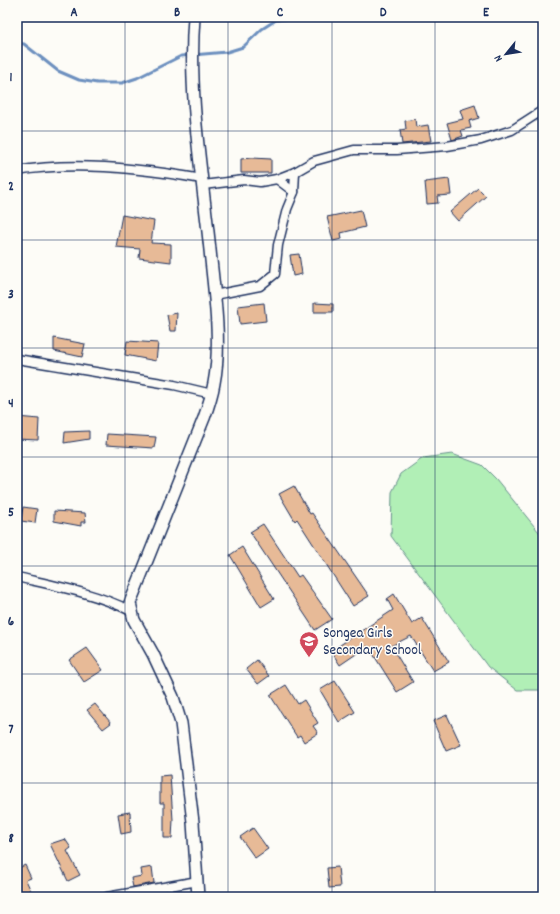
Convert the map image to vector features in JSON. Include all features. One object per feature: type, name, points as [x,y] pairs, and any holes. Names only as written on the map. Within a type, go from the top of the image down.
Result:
[{"type":"street","points":[[194,17],[192,33],[193,74],[202,182],[214,295],[216,368],[212,394],[194,446],[130,602],[131,611],[170,690],[181,723],[192,814],[198,897]]},
{"type":"street","points":[[17,171],[35,168],[79,167],[159,171],[202,182],[244,180],[260,182],[277,179],[295,172],[314,161],[354,150],[397,150],[447,146],[481,140],[512,130],[543,110]]},
{"type":"street","points":[[214,295],[260,286],[275,274],[278,245],[287,209],[294,192],[295,172]]},
{"type":"street","points":[[277,179],[294,192]]},
{"type":"street","points":[[17,359],[181,386],[212,394]]},
{"type":"street","points":[[17,577],[60,586],[109,600],[131,611]]},
{"type":"street","points":[[107,897],[198,881]]},
{"type":"green space","points":[[452,454],[482,465],[496,479],[543,537],[543,690],[517,690],[488,667],[391,536],[392,492],[401,474],[423,458]]},
{"type":"building","points":[[475,105],[479,118],[469,121],[471,128],[461,130],[463,136],[452,140],[447,123],[463,119],[460,110]]},
{"type":"building","points":[[415,119],[416,127],[428,125],[431,141],[402,144],[400,130],[406,129],[405,121]]},
{"type":"building","points":[[241,159],[271,159],[271,173],[241,173]]},
{"type":"building","points":[[449,179],[451,195],[437,196],[438,203],[427,204],[425,182]]},
{"type":"building","points":[[478,188],[486,196],[458,221],[450,212]]},
{"type":"building","points":[[361,210],[365,227],[341,233],[342,239],[333,241],[327,217]]},
{"type":"building","points":[[122,215],[154,221],[151,243],[171,244],[171,262],[139,258],[140,249],[116,247]]},
{"type":"building","points":[[299,254],[302,274],[293,276],[290,255]]},
{"type":"building","points":[[264,303],[266,321],[240,324],[238,306]]},
{"type":"building","points":[[314,303],[333,304],[333,312],[314,312]]},
{"type":"building","points":[[177,313],[176,331],[170,331],[167,315]]},
{"type":"building","points":[[54,338],[85,344],[82,357],[54,351]]},
{"type":"building","points":[[127,341],[158,343],[156,361],[125,355]]},
{"type":"building","points":[[17,417],[39,419],[38,440],[17,439]]},
{"type":"building","points":[[89,431],[89,439],[64,443],[65,432]]},
{"type":"building","points":[[107,434],[156,437],[154,448],[106,445]]},
{"type":"building","points":[[294,486],[310,514],[312,513],[369,596],[353,606],[297,519],[295,521],[279,494]]},
{"type":"building","points":[[23,507],[37,509],[35,523],[21,521]]},
{"type":"building","points":[[54,511],[85,513],[86,522],[81,522],[81,526],[54,521]]},
{"type":"building","points":[[263,524],[298,577],[301,575],[332,619],[315,630],[250,532]]},
{"type":"building","points":[[242,547],[274,599],[261,607],[230,555]]},
{"type":"building","points":[[394,594],[412,624],[422,618],[449,662],[433,671],[411,636],[391,646],[413,682],[397,692],[368,646],[340,665],[331,651],[393,610],[387,599]]},
{"type":"building","points":[[87,648],[103,670],[84,682],[69,660]]},
{"type":"building","points":[[257,660],[269,676],[258,684],[246,669]]},
{"type":"building","points":[[335,681],[355,712],[339,722],[320,690]]},
{"type":"building","points":[[286,685],[298,704],[304,700],[318,723],[313,726],[318,733],[304,742],[300,735],[297,737],[270,695]]},
{"type":"building","points":[[95,704],[111,723],[103,729],[87,710]]},
{"type":"building","points":[[447,715],[461,745],[446,751],[433,721]]},
{"type":"building","points":[[170,775],[173,820],[172,838],[164,838],[164,803],[160,803],[160,776]]},
{"type":"building","points":[[130,812],[131,832],[121,834],[118,814]]},
{"type":"building","points":[[253,828],[268,849],[255,858],[240,837]]},
{"type":"building","points":[[65,839],[71,848],[67,851],[80,875],[68,881],[50,844]]},
{"type":"building","points":[[25,865],[31,878],[26,880],[31,891],[17,897],[17,869]]},
{"type":"building","points":[[152,867],[154,883],[133,887],[131,878],[142,876],[141,869]]},
{"type":"building","points":[[338,867],[340,887],[329,888],[327,868]]},
{"type":"waterway","points":[[17,43],[24,44],[58,71],[79,80],[97,83],[122,83],[137,78],[181,56],[227,52],[243,47],[262,29],[276,20],[304,17]]},
{"type":"place","name":"Songea Girls Secondary School","points":[[309,658]]}]
